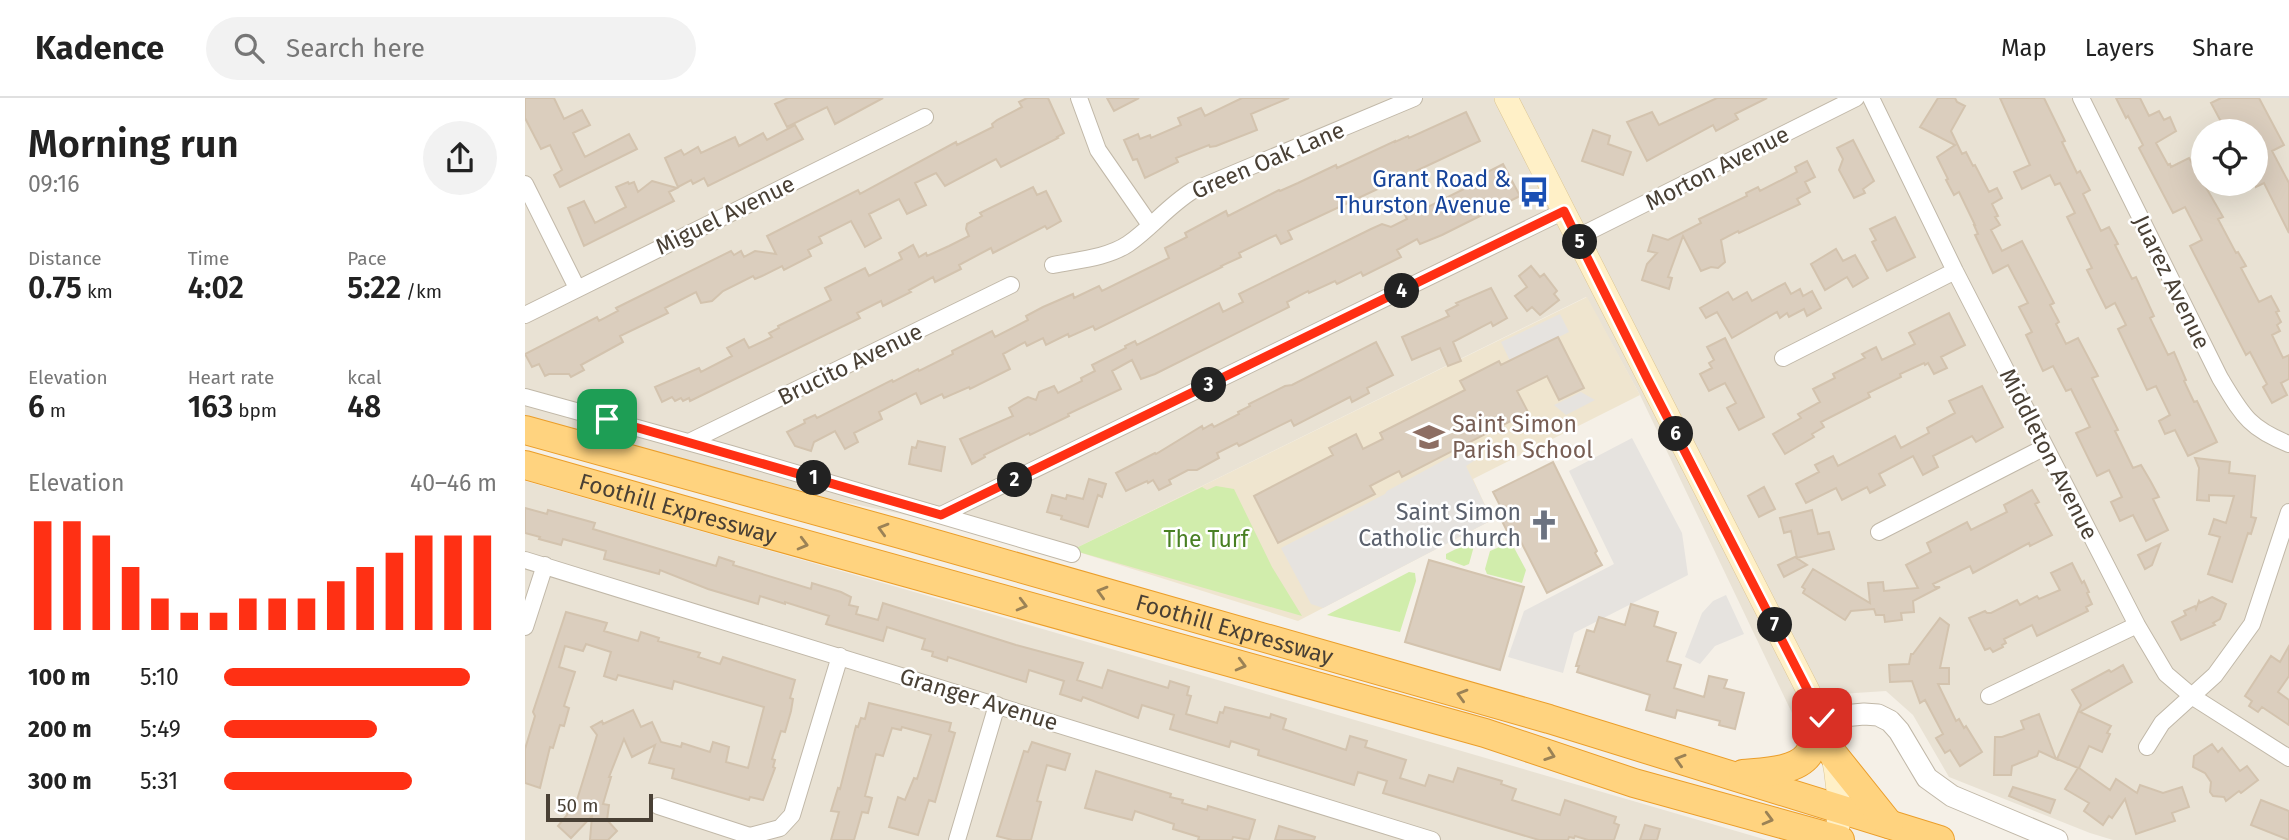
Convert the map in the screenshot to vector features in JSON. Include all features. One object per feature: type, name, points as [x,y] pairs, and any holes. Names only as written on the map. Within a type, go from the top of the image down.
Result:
[{"type":"highway","name":"Foothill Expressway","points":[[525,430],[1509,708],[1940,840]]},
{"type":"highway","name":"Foothill Expressway","points":[[525,465],[1485,733],[1634,783],[1838,840]]},
{"type":"highway","points":[[1731,776],[1776,770],[1793,766],[1804,759],[1812,748],[1822,718]]},
{"type":"highway","points":[[1833,754],[1889,824]]},
{"type":"main road","points":[[1506,98],[1822,718],[1833,754],[1839,789],[1838,840]]},
{"type":"street","points":[[1079,98],[1098,150],[1150,225]]},
{"type":"street","name":"Green Oak Lane","points":[[1053,265],[1110,253],[1127,244],[1174,202],[1192,191],[1414,98]]},
{"type":"street","name":"Morton Avenue","points":[[1577,237],[1856,98]]},
{"type":"street","name":"Middleton Avenue","points":[[1871,98],[2045,447],[2137,625],[2166,674],[2193,696],[2289,758]]},
{"type":"street","name":"Juarez Avenue","points":[[2081,98],[2237,407],[2253,426],[2266,435],[2289,444]]},
{"type":"street","name":"Miguel Avenue","points":[[525,314],[925,117]]},
{"type":"street","points":[[525,184],[577,288]]},
{"type":"street","points":[[941,515],[1564,211]]},
{"type":"street","points":[[1783,358],[1955,271]]},
{"type":"street","name":"Brucito Avenue","points":[[689,442],[1011,285]]},
{"type":"street","points":[[525,397],[1072,554]]},
{"type":"street","points":[[1879,532],[2045,447]]},
{"type":"street","points":[[2147,747],[2162,723],[2215,675],[2252,624],[2289,512]]},
{"type":"street","name":"Granger Avenue","points":[[525,560],[997,705],[1384,833],[1432,840]]},
{"type":"street","points":[[525,627],[545,565]]},
{"type":"street","points":[[1989,696],[2137,625]]},
{"type":"street","points":[[658,806],[750,836],[780,828],[792,816],[840,656]]},
{"type":"street","points":[[957,840],[997,705]]},
{"type":"street","points":[[1822,718],[1878,715],[1890,720],[1927,778],[1952,796],[2057,840]]},
{"type":"shaded area","points":[[525,98],[2289,98],[2289,840],[2113,840],[2090,833],[1949,777],[1913,715],[1886,691],[1840,694],[1792,713],[1640,395],[1586,297],[1072,550],[736,479],[525,418]]},
{"type":"shaded area","name":"Saint Simon Parish School","points":[[1587,297],[1640,395],[1473,479],[1492,520],[1298,621],[1072,550]]},
{"type":"shaded area","points":[[1560,314],[1569,332],[1510,361],[1501,342]]},
{"type":"shaded area","points":[[1581,392],[1595,400],[1566,415],[1554,405]]},
{"type":"shaded area","points":[[1632,438],[1682,533],[1688,575],[1574,633],[1563,673],[1508,657],[1524,611],[1614,564],[1569,471]]},
{"type":"shaded area","points":[[1470,446],[1483,455],[1466,466],[1492,520],[1323,608],[1311,604],[1281,548]]},
{"type":"shaded area","points":[[525,481],[988,613],[1767,840],[525,840]]},
{"type":"shaded area","points":[[1726,595],[1744,634],[1715,646],[1700,664],[1685,657],[1702,613],[1713,601]]},
{"type":"green space","name":"The Turf","points":[[1216,486],[1234,489],[1272,567],[1302,616],[1072,550],[1202,487],[1207,490]]},
{"type":"green space","points":[[1470,542],[1474,546],[1469,564],[1464,566],[1446,559],[1446,554]]},
{"type":"green space","points":[[1511,542],[1526,570],[1522,583],[1487,574],[1485,569],[1490,551]]},
{"type":"green space","points":[[1409,572],[1415,573],[1416,581],[1400,632],[1327,615]]},
{"type":"building","points":[[525,98],[554,98],[564,119],[582,110],[590,125],[573,133],[585,157],[629,134],[637,149],[560,187],[554,175],[562,170],[550,145],[541,149],[525,118]]},
{"type":"building","points":[[788,98],[883,98],[835,124],[827,107],[787,127],[775,104]]},
{"type":"building","points":[[1027,98],[1048,98],[1064,133],[1001,167],[996,159],[945,186],[936,173],[915,183],[926,205],[907,214],[899,199],[869,214],[881,238],[865,247],[851,221],[819,237],[822,243],[808,250],[811,256],[784,270],[782,266],[755,279],[753,276],[723,291],[712,301],[701,303],[696,292],[665,308],[668,313],[620,336],[623,342],[581,365],[584,370],[571,377],[569,374],[545,376],[539,364],[532,367],[525,354],[597,317],[599,321],[618,311],[616,308],[731,251],[734,255],[741,251],[744,257],[755,251],[776,254],[767,236],[858,190],[860,194],[956,142],[957,145],[993,127],[992,124],[997,120],[1022,107],[1019,102]]},
{"type":"building","points":[[1107,98],[1139,98],[1114,111]]},
{"type":"building","points":[[1242,98],[1289,98],[1251,114],[1257,130],[1176,158],[1178,162],[1145,178],[1137,159],[1133,160],[1124,140],[1138,134],[1140,139],[1150,135],[1151,138],[1181,125],[1178,118],[1201,108],[1205,116]]},
{"type":"building","points":[[1717,98],[1767,98],[1735,114],[1738,119],[1716,131],[1713,125],[1647,161],[1627,122],[1652,112],[1659,125]]},
{"type":"building","points":[[1938,98],[1955,98],[1965,106],[1951,131],[1962,154],[1966,152],[1989,192],[1997,188],[2002,198],[1992,204],[2000,225],[1991,230],[2002,251],[2022,241],[2054,303],[2050,305],[2066,344],[2078,338],[2098,376],[2092,378],[2118,430],[2115,431],[2133,468],[2141,465],[2151,482],[2159,497],[2153,499],[2168,530],[2146,541],[2133,515],[2120,521],[2111,502],[2122,497],[2109,470],[2097,476],[2076,433],[2090,427],[2071,389],[2066,391],[2053,366],[2043,371],[2026,335],[2032,332],[2019,307],[2028,303],[2008,265],[1993,273],[1959,192],[1954,195],[1946,180],[1948,179],[1937,157],[1955,145],[1920,127]]},
{"type":"building","points":[[2000,98],[2044,98],[2077,173],[2080,171],[2090,190],[2083,194],[2101,231],[2109,227],[2132,279],[2136,277],[2154,316],[2150,318],[2168,355],[2174,352],[2194,402],[2197,401],[2217,442],[2188,456],[2175,430],[2165,434],[2159,421],[2170,415],[2156,386],[2147,390],[2118,329],[2126,325],[2115,303],[2106,308],[2087,270],[2092,268],[2067,217],[2075,213],[2060,183],[2055,185],[2050,175],[2022,189],[2014,172],[2030,165]]},
{"type":"building","points":[[2116,98],[2140,98],[2149,116],[2159,111],[2164,120],[2170,117],[2176,131],[2156,143],[2168,165],[2171,167],[2189,158],[2191,196],[2211,196],[2223,217],[2218,219],[2246,266],[2241,268],[2259,302],[2271,296],[2279,311],[2276,312],[2281,322],[2277,325],[2280,331],[2272,335],[2283,358],[2289,355],[2289,379],[2281,383],[2287,395],[2272,403],[2263,387],[2267,384],[2250,352],[2246,355],[2190,246],[2202,240],[2185,207],[2173,213],[2139,148],[2143,145],[2128,116],[2126,118]]},
{"type":"building","points":[[2221,98],[2259,98],[2284,145],[2272,151],[2289,183],[2289,233],[2268,191],[2268,119],[2220,119],[2211,103]]},
{"type":"building","points":[[1466,112],[1480,141],[1288,231],[1292,239],[1281,244],[1276,235],[1239,253],[1241,257],[1222,267],[1095,330],[1093,326],[1046,345],[1043,338],[1027,346],[1025,342],[1003,354],[1010,369],[970,389],[969,387],[944,398],[942,394],[921,404],[916,393],[879,412],[882,419],[854,433],[858,442],[845,449],[835,431],[814,442],[811,451],[795,446],[787,432],[805,423],[804,420],[815,415],[817,418],[892,380],[893,382],[918,369],[919,371],[992,331],[995,337],[1028,320],[1026,316],[1043,307],[1073,294],[1074,298],[1099,286],[1102,291],[1169,258],[1165,248],[1187,237],[1185,233],[1226,211],[1228,216],[1336,165],[1337,168]]},
{"type":"building","points":[[795,125],[803,139],[708,186],[704,178],[693,184],[691,180],[678,187],[665,158],[681,150],[684,155],[698,147],[701,153],[735,137],[739,146],[763,133],[767,140]]},
{"type":"building","points":[[1593,130],[1610,136],[1608,144],[1631,152],[1623,175],[1582,161]]},
{"type":"building","points":[[1853,140],[1874,181],[1863,189],[1865,193],[1854,198],[1839,170],[1843,159],[1837,148]]},
{"type":"building","points":[[1807,161],[1815,177],[1805,182],[1810,192],[1797,199],[1800,204],[1721,240],[1725,262],[1718,268],[1711,267],[1701,271],[1683,236],[1668,277],[1672,278],[1669,289],[1642,280],[1647,264],[1657,253],[1648,251],[1653,235],[1668,240],[1701,223],[1699,219],[1747,196],[1746,193],[1758,187],[1760,191],[1797,172],[1795,167]]},
{"type":"building","points":[[1503,164],[1520,196],[1442,235],[1420,244],[1417,239],[1397,250],[1401,257],[1363,276],[1361,272],[1337,284],[1335,281],[1309,293],[1308,291],[1287,302],[1289,307],[1155,374],[1141,379],[1132,360],[1112,371],[1121,389],[984,455],[985,457],[972,464],[960,439],[1013,416],[1009,408],[1024,399],[1028,397],[1036,400],[1039,392],[1054,386],[1058,393],[1082,381],[1081,378],[1095,371],[1092,365],[1126,348],[1125,346],[1135,341],[1137,345],[1219,303],[1223,312],[1243,302],[1239,294],[1382,224],[1391,227],[1407,219],[1403,211],[1423,201],[1426,208],[1466,188],[1464,184]]},
{"type":"building","points":[[652,181],[677,188],[669,192],[674,201],[584,246],[568,208],[584,201],[595,223],[626,207],[616,187],[634,182],[638,192]]},
{"type":"building","points":[[1033,187],[1037,195],[1046,191],[1061,221],[1047,229],[1045,226],[993,253],[991,248],[959,265],[961,269],[935,282],[933,277],[883,306],[881,301],[857,313],[860,318],[690,401],[689,398],[683,401],[681,398],[675,401],[672,397],[662,402],[655,387],[699,368],[701,372],[732,356],[727,348],[744,339],[749,348],[772,337],[769,333],[779,328],[778,326],[831,300],[825,288],[865,268],[869,276],[902,259],[899,253],[913,245],[919,257],[949,246],[969,236],[967,224],[982,216],[980,213]]},
{"type":"building","points":[[1895,217],[1915,257],[1887,271],[1872,242],[1876,240],[1870,229]]},
{"type":"building","points":[[1836,249],[1843,261],[1855,255],[1868,278],[1853,287],[1847,277],[1825,290],[1811,264]]},
{"type":"building","points":[[1531,266],[1540,277],[1544,274],[1557,291],[1554,294],[1559,300],[1540,315],[1532,307],[1527,311],[1515,296],[1527,287],[1519,276]]},
{"type":"building","points":[[1785,283],[1791,294],[1800,289],[1803,296],[1812,291],[1821,308],[1807,316],[1804,309],[1789,317],[1787,313],[1780,318],[1777,312],[1732,338],[1717,312],[1706,318],[1700,308],[1728,292],[1733,300],[1747,292],[1752,301]]},
{"type":"building","points":[[1491,288],[1507,318],[1493,326],[1491,322],[1453,342],[1461,361],[1448,366],[1440,348],[1412,360],[1402,337],[1449,316],[1446,311],[1458,305],[1456,303]]},
{"type":"building","points":[[1949,313],[1965,345],[1941,357],[1947,368],[1934,374],[1928,363],[1924,363],[1900,374],[1901,377],[1868,393],[1870,397],[1821,422],[1824,427],[1812,434],[1814,437],[1785,454],[1773,434],[1801,418],[1798,414],[1820,402],[1813,389],[1835,378],[1833,374],[1865,358],[1862,354],[1876,347],[1882,360],[1915,344],[1909,333]]},
{"type":"building","points":[[1558,337],[1584,388],[1559,400],[1547,376],[1517,391],[1528,412],[1402,477],[1399,471],[1370,486],[1375,494],[1278,543],[1254,496],[1333,455],[1329,448],[1356,434],[1363,449],[1383,439],[1380,433],[1465,390],[1460,381],[1499,361],[1501,365]]},
{"type":"building","points":[[1725,338],[1764,417],[1739,430],[1727,408],[1736,403],[1725,383],[1709,391],[1700,374],[1712,368],[1709,363],[1714,360],[1707,347]]},
{"type":"building","points":[[1376,342],[1393,375],[1367,388],[1369,393],[1352,402],[1350,397],[1294,426],[1291,420],[1239,446],[1237,443],[1217,453],[1219,458],[1197,470],[1188,470],[1169,480],[1171,484],[1159,490],[1153,480],[1126,491],[1116,473],[1156,454],[1202,426],[1203,429],[1212,424],[1214,427],[1239,414],[1238,412],[1250,406],[1249,404]]},
{"type":"building","points":[[1982,386],[2003,427],[1976,442],[1972,436],[1933,456],[1938,467],[1923,475],[1913,456],[1879,474],[1885,485],[1870,493],[1867,487],[1842,500],[1836,488],[1806,503],[1796,484],[1819,472],[1815,465],[1833,456],[1838,466],[1895,436],[1901,448],[1929,433],[1927,428],[1955,413],[1949,401]]},
{"type":"building","points":[[918,441],[945,447],[941,471],[909,464],[912,447],[916,448]]},
{"type":"building","points":[[2195,458],[2230,462],[2229,473],[2255,476],[2251,517],[2256,518],[2251,534],[2248,533],[2232,582],[2208,574],[2220,537],[2209,534],[2214,519],[2226,523],[2234,496],[2209,495],[2209,501],[2197,500],[2199,468]]},
{"type":"building","name":"Saint Simon Catholic Church","points":[[1553,462],[1602,565],[1547,593],[1518,536],[1511,539],[1502,521],[1507,519],[1493,492]]},
{"type":"building","points":[[1089,479],[1106,484],[1102,497],[1098,495],[1088,527],[1047,512],[1052,495],[1066,499],[1067,495],[1083,499]]},
{"type":"building","points":[[1764,487],[1775,509],[1759,517],[1748,496]]},
{"type":"building","points":[[2032,490],[2039,502],[2035,504],[2052,535],[2030,546],[2029,543],[1973,573],[1970,566],[1933,584],[1940,587],[1913,601],[1914,612],[1901,613],[1902,620],[1885,622],[1884,615],[1876,615],[1874,609],[1851,611],[1845,620],[1803,593],[1805,589],[1802,587],[1813,569],[1870,603],[1868,583],[1883,582],[1884,591],[1918,588],[1906,565],[1931,552],[1927,543],[1967,522],[1971,530],[2007,512],[2004,505]]},
{"type":"building","points":[[525,508],[547,514],[548,510],[595,523],[593,529],[716,566],[719,557],[734,562],[733,565],[811,589],[812,583],[841,592],[851,597],[849,605],[858,607],[856,614],[878,620],[883,603],[1083,663],[1077,680],[1102,688],[1108,670],[1168,688],[1170,681],[1189,687],[1187,695],[1191,696],[1186,714],[1217,723],[1220,712],[1223,713],[1225,707],[1270,718],[1271,714],[1286,719],[1283,729],[1346,750],[1350,736],[1367,741],[1365,747],[1406,760],[1400,778],[1425,786],[1429,775],[1453,782],[1458,768],[1502,781],[1501,784],[1516,789],[1512,800],[1560,815],[1565,800],[1616,817],[1614,823],[1619,825],[1614,840],[1588,840],[1575,836],[1569,837],[1568,840],[1539,840],[1383,793],[1387,781],[1358,772],[1354,785],[1258,755],[1259,750],[1231,741],[1229,747],[1170,729],[1174,715],[1142,705],[1138,718],[1083,697],[1081,701],[1060,694],[1064,681],[1029,670],[1026,682],[948,657],[947,661],[922,649],[925,639],[887,627],[883,641],[826,624],[829,616],[785,602],[760,596],[758,604],[708,589],[660,570],[659,574],[604,559],[606,551],[563,539],[561,545],[539,539],[540,537],[525,533]]},
{"type":"building","points":[[1812,510],[1818,534],[1829,532],[1834,549],[1797,558],[1791,531],[1784,533],[1780,518]]},
{"type":"building","points":[[2160,544],[2152,565],[2145,569],[2138,555]]},
{"type":"building","points":[[1795,557],[1807,565],[1784,577],[1778,565]]},
{"type":"building","points":[[1429,560],[1524,587],[1500,670],[1405,642]]},
{"type":"building","points":[[2072,563],[2089,592],[2087,593],[2092,604],[2086,607],[2088,611],[2037,636],[2032,625],[2004,639],[2006,643],[2003,647],[1993,652],[1990,648],[1985,650],[1969,618],[1985,611],[1991,613],[2017,600],[2020,605],[2037,596],[2039,599],[2060,590],[2051,573]]},
{"type":"building","points":[[2212,597],[2226,604],[2220,619],[2213,623],[2215,625],[2181,640],[2172,622],[2186,615],[2184,611],[2195,606],[2196,609],[2199,601],[2200,603]]},
{"type":"building","points":[[1631,604],[1658,612],[1654,626],[1676,633],[1667,661],[1681,665],[1674,688],[1704,697],[1709,676],[1727,680],[1724,688],[1744,693],[1735,729],[1719,725],[1720,721],[1677,710],[1675,718],[1646,710],[1650,695],[1577,672],[1579,666],[1576,666],[1587,630],[1594,632],[1599,617],[1625,625]]},
{"type":"building","points":[[566,612],[607,623],[604,631],[638,641],[641,632],[659,638],[658,641],[700,653],[698,657],[720,664],[723,657],[795,680],[790,698],[793,699],[791,711],[785,732],[781,731],[772,759],[775,760],[775,768],[763,800],[750,797],[749,800],[672,778],[674,769],[649,763],[655,745],[632,757],[624,739],[609,777],[603,804],[609,805],[607,820],[617,831],[608,840],[590,840],[592,816],[571,838],[558,826],[567,815],[569,799],[577,800],[597,735],[591,727],[633,710],[641,727],[652,722],[661,742],[681,747],[682,743],[710,752],[713,742],[729,747],[726,762],[748,768],[764,707],[674,681],[672,689],[618,675],[616,680],[604,676],[611,652],[586,644],[583,651],[565,646],[559,667],[575,672],[564,706],[569,708],[564,726],[560,725],[553,748],[550,747],[540,788],[525,783],[525,749],[535,716],[533,712]]},
{"type":"building","points":[[1940,618],[1949,625],[1940,668],[1949,668],[1949,684],[1938,684],[1956,721],[1959,719],[1964,728],[1966,726],[1982,752],[1960,766],[1950,750],[1945,753],[1936,738],[1943,734],[1925,700],[1920,703],[1912,681],[1890,682],[1889,665],[1909,664],[1911,654]]},
{"type":"building","points":[[2289,646],[2289,676],[2278,692],[2289,700],[2289,725],[2262,707],[2258,712],[2249,706],[2252,701],[2245,696],[2271,656],[2280,662]]},
{"type":"building","points":[[2123,665],[2132,682],[2080,712],[2111,726],[2102,752],[2089,746],[2079,768],[2110,790],[2116,779],[2137,793],[2140,785],[2163,793],[2182,787],[2189,807],[2172,813],[2175,821],[2136,834],[2125,799],[2112,818],[2109,816],[2103,825],[2084,811],[2089,803],[2065,789],[2078,768],[2057,759],[2081,705],[2072,690]]},
{"type":"building","points":[[869,703],[951,723],[949,731],[955,733],[935,802],[929,800],[918,835],[889,827],[898,797],[905,800],[914,778],[917,779],[931,735],[902,727],[901,730],[892,728],[883,756],[876,754],[865,796],[872,798],[868,813],[862,812],[854,840],[831,840],[839,812],[831,811],[838,788],[840,789],[856,726],[858,727],[861,718],[865,719]]},
{"type":"building","points":[[2039,714],[2056,759],[2039,751],[2037,756],[2012,766],[2011,775],[1994,775],[1995,737],[2024,729],[2021,721]]},
{"type":"building","points":[[1032,742],[1070,754],[1065,770],[1047,765],[1037,801],[1041,802],[1031,840],[1012,840],[997,836],[1024,751],[1028,752]]},
{"type":"building","points":[[2212,744],[2218,752],[2222,748],[2240,771],[2247,766],[2258,780],[2226,801],[2224,797],[2213,796],[2210,792],[2211,782],[2205,773],[2193,767],[2194,756]]},
{"type":"building","points":[[1096,771],[1171,794],[1170,797],[1183,800],[1182,803],[1207,810],[1208,806],[1255,820],[1249,840],[1233,837],[1232,840],[1198,840],[1199,837],[1173,829],[1174,824],[1135,811],[1132,820],[1085,808]]},
{"type":"building","points":[[2013,787],[2055,800],[2050,813],[2009,796]]},
{"type":"building","points":[[2261,800],[2289,811],[2289,840],[2251,825]]},
{"type":"building","points":[[1645,825],[1660,829],[1657,840],[1640,840]]},
{"type":"building","points":[[1279,826],[1315,837],[1314,840],[1275,840]]},
{"type":"place","name":"Grant Road & Thurston Avenue","points":[[1534,192]]},
{"type":"place","name":"Saint Simon Parish School","points":[[1429,437]]},
{"type":"place","name":"Saint Simon Catholic Church","points":[[1544,525]]},
{"type":"route","points":[[607,419],[941,515],[1564,211],[1822,718]]}]
